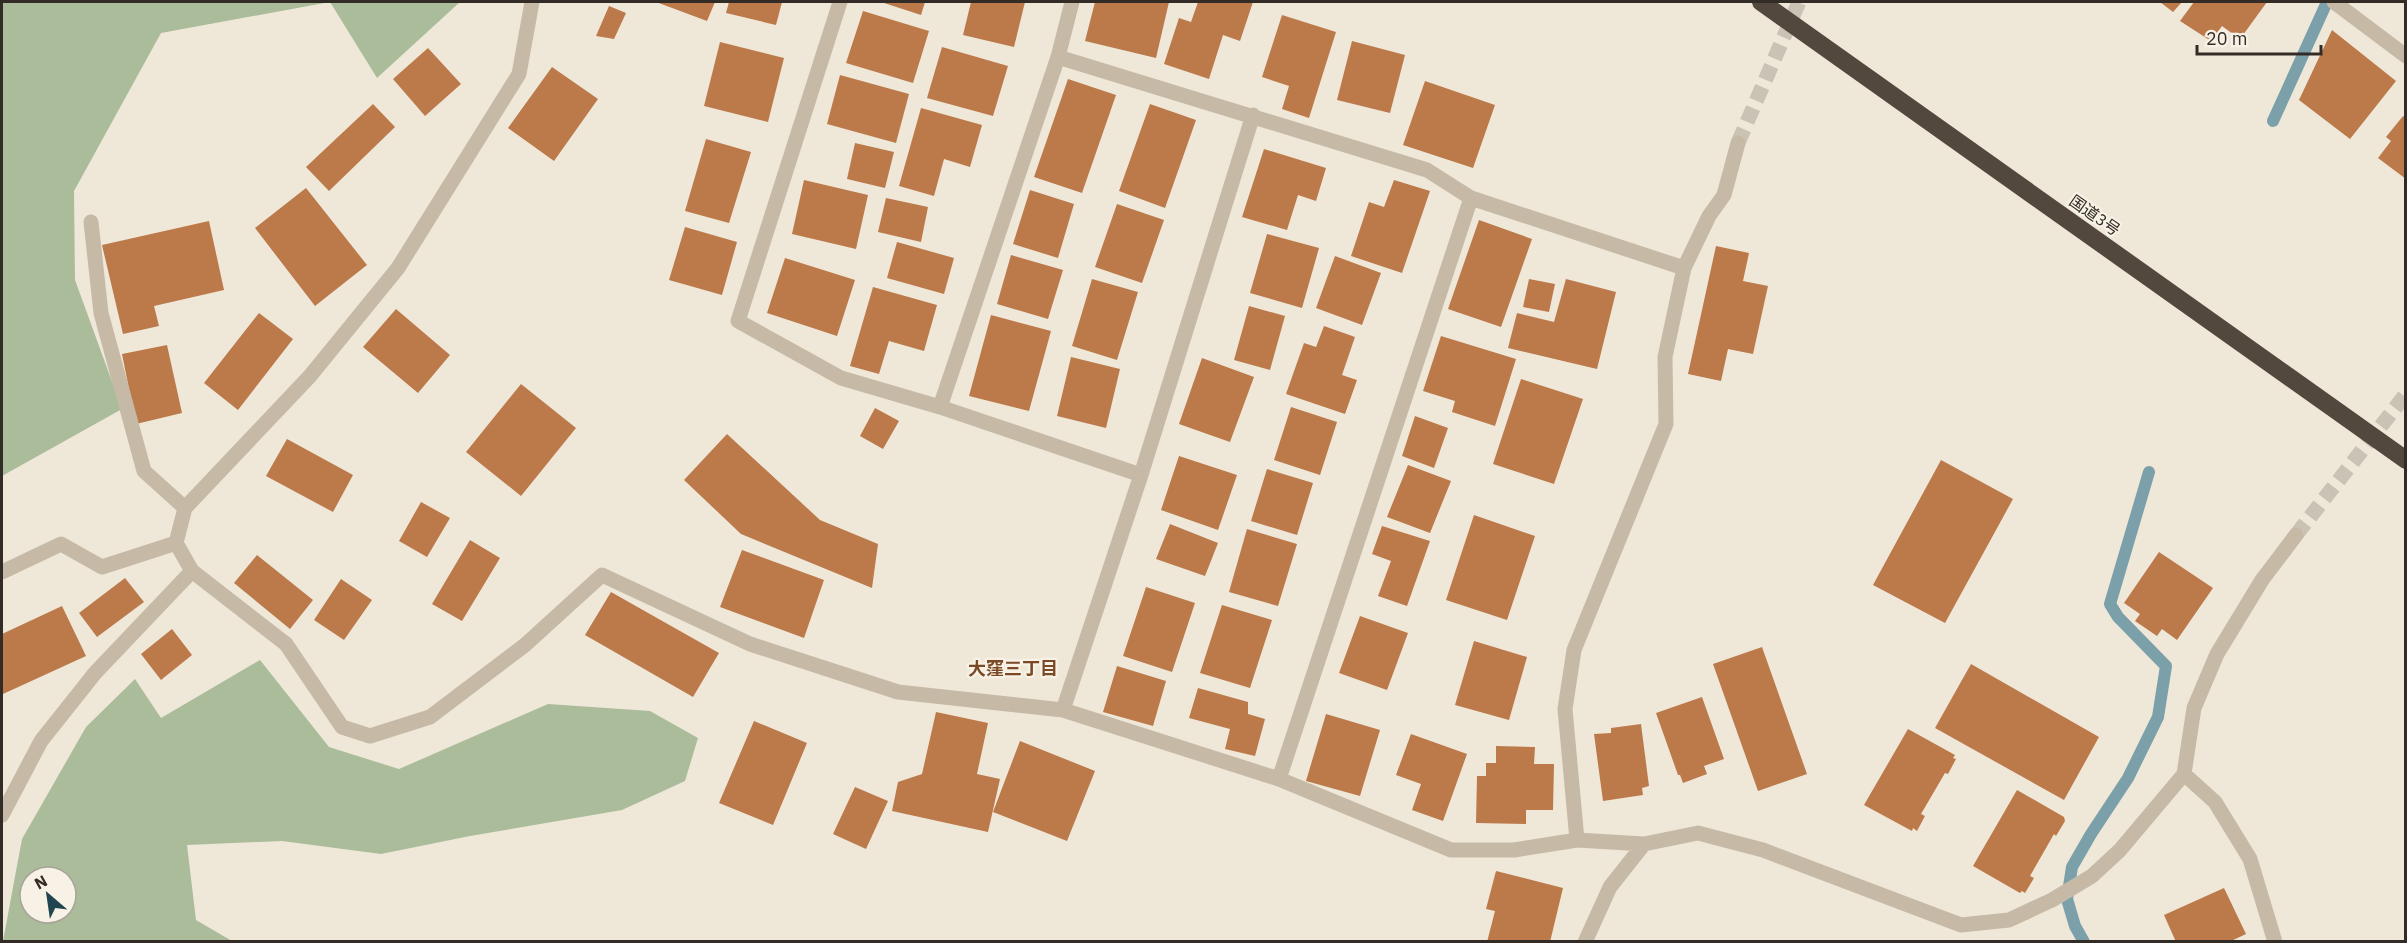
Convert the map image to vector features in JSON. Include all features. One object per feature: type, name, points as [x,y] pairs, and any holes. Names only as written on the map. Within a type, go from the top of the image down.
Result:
[{"type":"highway","name":"国道3号","points":[[1761,2],[2406,460]]},
{"type":"street","points":[[532,2],[519,74],[398,268],[310,376],[185,508],[176,543],[192,571],[286,644],[342,727],[370,736],[430,717],[525,645],[602,575],[750,644],[898,692],[1063,710],[1279,779],[1451,850],[1514,850],[1576,840],[1644,844],[1698,833],[1763,850],[1961,925],[2009,920],[2052,900],[2092,876],[2120,850],[2184,774],[2194,708],[2217,654],[2262,580],[2296,535]]},
{"type":"street","points":[[840,2],[738,321],[841,378],[940,407],[1141,476]]},
{"type":"street","points":[[940,407],[1058,57],[1072,2]]},
{"type":"street","points":[[2336,3],[2406,56]]},
{"type":"street","points":[[1058,57],[1427,170],[1471,198],[1684,268]]},
{"type":"street","points":[[1063,710],[1141,476],[1253,115]]},
{"type":"street","points":[[1576,840],[1565,709],[1574,650],[1666,424],[1665,357],[1684,268],[1709,216],[1724,195],[1738,142]]},
{"type":"street","points":[[1279,779],[1471,198]]},
{"type":"street","points":[[91,222],[101,313],[144,471],[185,508]]},
{"type":"street","points":[[2,572],[61,544],[102,567],[176,543]]},
{"type":"street","points":[[2,814],[7,791],[41,741],[95,673],[192,571]]},
{"type":"street","points":[[2184,774],[2215,802],[2250,859],[2275,942]]},
{"type":"street","points":[[1585,942],[1610,888],[1644,844]]},
{"type":"green space","points":[[2,2],[330,2],[161,33],[74,191],[75,280],[122,409],[2,476]]},
{"type":"green space","points":[[330,2],[460,2],[377,78]]},
{"type":"green space","points":[[260,660],[329,747],[399,769],[548,704],[650,711],[698,738],[685,781],[622,810],[381,854],[282,841],[187,845],[196,920],[232,941],[3,941],[22,839],[86,727],[135,679],[161,718]]},
{"type":"building","points":[[656,2],[715,2],[707,21]]},
{"type":"building","points":[[729,2],[782,2],[776,25],[726,13]]},
{"type":"building","points":[[881,2],[925,2],[921,15]]},
{"type":"building","points":[[971,2],[1025,2],[1014,47],[963,35]]},
{"type":"building","points":[[1095,2],[1169,2],[1156,58],[1085,41]]},
{"type":"building","points":[[1198,2],[1253,2],[1240,41],[1223,35],[1209,79],[1164,64],[1179,18],[1191,22]]},
{"type":"building","points":[[2160,2],[2182,2],[2173,12]]},
{"type":"building","points":[[2194,2],[2267,2],[2240,39],[2222,26],[2211,41],[2180,21]]},
{"type":"building","points":[[609,6],[626,13],[614,39],[596,36]]},
{"type":"building","points":[[863,11],[929,31],[913,83],[846,63]]},
{"type":"building","points":[[1282,15],[1336,32],[1309,118],[1282,109],[1289,86],[1262,77]]},
{"type":"building","points":[[2332,30],[2396,81],[2350,139],[2299,100]]},
{"type":"building","points":[[1352,41],[1405,55],[1390,113],[1337,100]]},
{"type":"building","points":[[720,42],[784,58],[768,122],[704,106]]},
{"type":"building","points":[[942,47],[1008,66],[993,116],[927,98]]},
{"type":"building","points":[[428,48],[461,84],[425,116],[393,79]]},
{"type":"building","points":[[552,67],[598,99],[554,161],[508,128]]},
{"type":"building","points":[[840,75],[909,94],[896,143],[827,124]]},
{"type":"building","points":[[1068,79],[1116,95],[1082,193],[1034,177]]},
{"type":"building","points":[[1425,81],[1495,105],[1473,168],[1403,145]]},
{"type":"building","points":[[373,104],[395,127],[329,191],[306,167]]},
{"type":"building","points":[[1150,104],[1196,120],[1165,208],[1119,191]]},
{"type":"building","points":[[921,108],[982,125],[970,167],[944,159],[934,196],[899,186]]},
{"type":"building","points":[[2403,116],[2406,118],[2406,179],[2378,158],[2391,141],[2386,137]]},
{"type":"building","points":[[706,139],[751,152],[729,223],[685,211]]},
{"type":"building","points":[[855,143],[894,152],[885,188],[847,179]]},
{"type":"building","points":[[1264,149],[1326,168],[1316,201],[1298,195],[1287,230],[1242,217]]},
{"type":"building","points":[[804,180],[868,195],[856,249],[792,234]]},
{"type":"building","points":[[1394,180],[1430,191],[1402,273],[1351,256],[1369,202],[1384,207]]},
{"type":"building","points":[[306,188],[367,265],[315,306],[255,228]]},
{"type":"building","points":[[1030,190],[1074,204],[1058,258],[1013,244]]},
{"type":"building","points":[[886,198],[928,207],[921,242],[878,232]]},
{"type":"building","points":[[1117,204],[1164,220],[1142,283],[1095,267]]},
{"type":"building","points":[[1479,220],[1532,239],[1501,327],[1448,309]]},
{"type":"building","points":[[209,221],[224,290],[154,306],[159,326],[123,334],[102,245]]},
{"type":"building","points":[[685,227],[737,242],[722,295],[669,280]]},
{"type":"building","points":[[1267,234],[1319,248],[1302,308],[1250,293]]},
{"type":"building","points":[[897,242],[954,258],[944,294],[887,278]]},
{"type":"building","points":[[1716,246],[1749,253],[1743,281],[1768,286],[1753,354],[1728,349],[1721,381],[1688,374]]},
{"type":"building","points":[[1011,255],[1063,270],[1048,319],[997,304]]},
{"type":"building","points":[[1335,256],[1381,273],[1362,325],[1316,308]]},
{"type":"building","points":[[785,258],[855,280],[837,336],[767,313]]},
{"type":"building","points":[[1092,279],[1138,292],[1117,360],[1072,346]]},
{"type":"building","points":[[1529,279],[1555,284],[1549,312],[1523,307]]},
{"type":"building","points":[[1566,279],[1616,292],[1597,369],[1508,348],[1517,313],[1554,322]]},
{"type":"building","points":[[873,287],[937,305],[924,351],[889,341],[879,374],[850,366]]},
{"type":"building","points":[[1249,306],[1285,316],[1270,370],[1234,360]]},
{"type":"building","points":[[396,309],[450,355],[418,393],[363,347]]},
{"type":"building","points":[[259,313],[293,339],[238,410],[204,383]]},
{"type":"building","points":[[991,315],[1051,331],[1029,411],[969,396]]},
{"type":"building","points":[[1324,326],[1355,337],[1342,375],[1357,380],[1345,414],[1286,394],[1304,343],[1316,347]]},
{"type":"building","points":[[1441,336],[1516,359],[1495,426],[1452,412],[1455,401],[1423,391]]},
{"type":"building","points":[[167,345],[182,413],[136,424],[122,354]]},
{"type":"building","points":[[1071,357],[1120,369],[1106,428],[1057,416]]},
{"type":"building","points":[[1202,358],[1254,377],[1230,442],[1179,424]]},
{"type":"building","points":[[1521,379],[1583,399],[1554,484],[1493,464]]},
{"type":"building","points":[[521,384],[576,428],[521,496],[466,452]]},
{"type":"building","points":[[1291,407],[1337,422],[1320,475],[1274,460]]},
{"type":"building","points":[[875,408],[899,421],[883,449],[860,436]]},
{"type":"building","points":[[1415,416],[1448,428],[1434,468],[1402,456]]},
{"type":"building","points":[[727,434],[820,520],[878,544],[872,588],[741,534],[684,480]]},
{"type":"building","points":[[287,439],[353,475],[333,512],[266,476]]},
{"type":"building","points":[[1179,456],[1237,475],[1218,530],[1161,510]]},
{"type":"building","points":[[1941,460],[2013,499],[1945,623],[1873,585]]},
{"type":"building","points":[[1408,465],[1451,481],[1430,533],[1387,517]]},
{"type":"building","points":[[1267,469],[1313,483],[1297,535],[1251,521]]},
{"type":"building","points":[[421,502],[450,518],[427,557],[399,541]]},
{"type":"building","points":[[1474,515],[1535,536],[1507,620],[1446,600]]},
{"type":"building","points":[[1170,524],[1218,543],[1205,576],[1156,559]]},
{"type":"building","points":[[1382,526],[1430,541],[1407,606],[1378,596],[1391,561],[1372,554]]},
{"type":"building","points":[[1247,529],[1297,544],[1278,606],[1229,592]]},
{"type":"building","points":[[470,540],[500,558],[462,621],[432,604]]},
{"type":"building","points":[[742,550],[824,580],[804,638],[720,607]]},
{"type":"building","points":[[2159,552],[2213,588],[2177,640],[2162,629],[2157,636],[2135,621],[2140,614],[2124,603]]},
{"type":"building","points":[[257,555],[313,600],[290,629],[234,583]]},
{"type":"building","points":[[125,578],[144,602],[97,637],[79,613]]},
{"type":"building","points":[[341,579],[372,600],[344,640],[314,620]]},
{"type":"building","points":[[1146,587],[1195,603],[1172,672],[1123,656]]},
{"type":"building","points":[[611,592],[719,653],[693,697],[585,635]]},
{"type":"building","points":[[1222,605],[1272,620],[1250,688],[1200,673]]},
{"type":"building","points":[[62,606],[86,656],[3,694],[2,634]]},
{"type":"building","points":[[1360,616],[1408,633],[1387,690],[1339,673]]},
{"type":"building","points":[[172,629],[192,655],[161,680],[141,654]]},
{"type":"building","points":[[1474,641],[1527,657],[1509,720],[1455,705]]},
{"type":"building","points":[[1762,647],[1807,774],[1758,791],[1713,664]]},
{"type":"building","points":[[1971,664],[2099,737],[2064,800],[1935,728]]},
{"type":"building","points":[[1117,666],[1166,681],[1153,726],[1103,712]]},
{"type":"building","points":[[1198,688],[1248,702],[1248,714],[1265,719],[1255,756],[1225,749],[1230,729],[1189,718]]},
{"type":"building","points":[[1702,697],[1724,759],[1704,766],[1707,774],[1683,783],[1656,713]]},
{"type":"building","points":[[936,712],[988,723],[977,774],[1000,779],[988,832],[892,811],[898,782],[922,774]]},
{"type":"building","points":[[1326,714],[1380,730],[1360,796],[1306,781]]},
{"type":"building","points":[[754,721],[807,743],[773,825],[719,803]]},
{"type":"building","points":[[1641,724],[1649,786],[1642,788],[1643,795],[1603,801],[1594,734],[1611,733],[1611,728]]},
{"type":"building","points":[[1908,729],[1955,755],[1953,758],[1956,759],[1921,814],[1925,816],[1917,831],[1913,828],[1912,831],[1864,805]]},
{"type":"building","points":[[1411,734],[1467,754],[1443,821],[1412,810],[1421,784],[1396,775]]},
{"type":"building","points":[[1020,741],[1095,771],[1067,841],[993,812]]},
{"type":"building","points":[[1496,746],[1535,747],[1534,764],[1554,764],[1553,810],[1526,810],[1526,824],[1476,823],[1477,776],[1486,776],[1486,763],[1496,763]]},
{"type":"building","points":[[855,787],[888,801],[866,849],[833,834]]},
{"type":"building","points":[[2017,790],[2064,817],[2065,821],[2056,836],[2054,834],[2030,876],[2034,878],[2025,893],[2022,891],[2020,893],[1973,866]]},
{"type":"building","points":[[1496,871],[1563,888],[1550,942],[1487,942],[1495,911],[1486,909]]},
{"type":"building","points":[[2224,888],[2246,934],[2229,942],[2176,942],[2164,915]]},
{"type":"waterway","points":[[2273,121],[2327,2]]},
{"type":"waterway","points":[[2084,942],[2075,926],[2067,899],[2072,867],[2128,778],[2158,717],[2166,666],[2118,617],[2110,604],[2149,472]]},
{"type":"tunnel","points":[[1738,143],[1799,2]]},
{"type":"tunnel","points":[[2296,535],[2406,394]]},
{"type":"district","name":"大窪三丁目","points":[[1013,669]]}]
